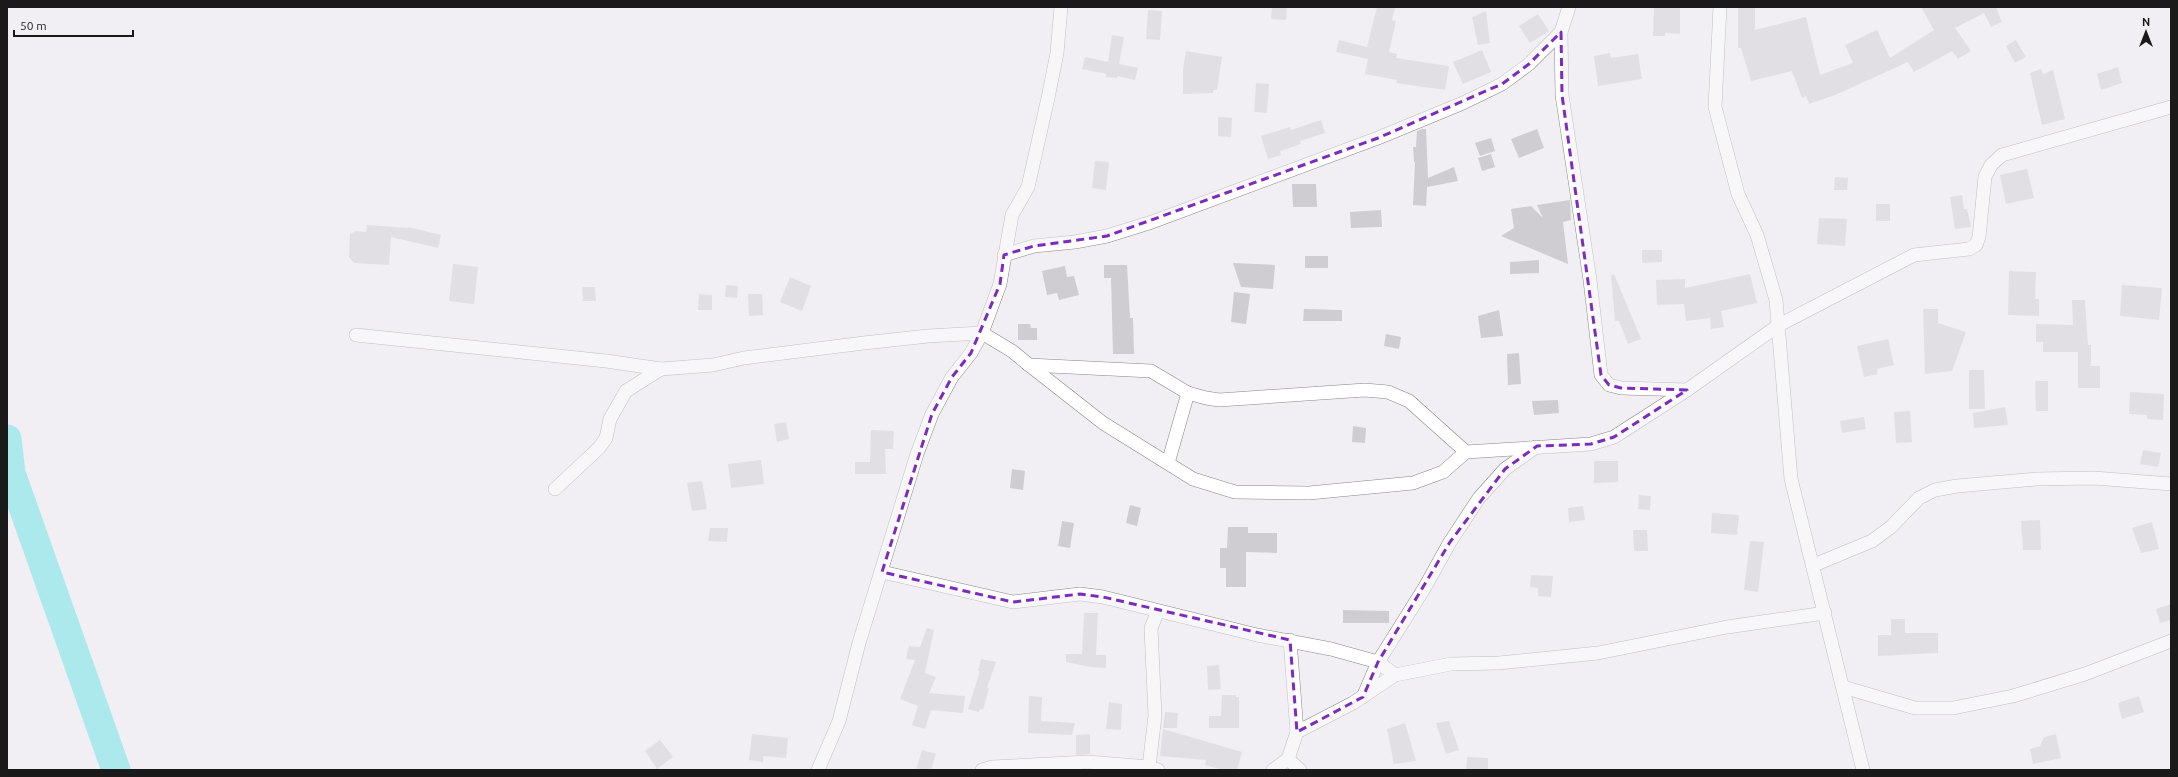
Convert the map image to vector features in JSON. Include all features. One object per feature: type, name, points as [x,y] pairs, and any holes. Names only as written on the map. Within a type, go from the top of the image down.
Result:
[{"type":"street","points":[[818,770],[839,721],[859,643],[917,454],[932,414],[952,377],[971,353],[982,333],[1000,284],[1012,215],[1028,187],[1057,53],[1061,7]]},
{"type":"street","points":[[1569,7],[1561,32],[1562,95],[1590,280],[1601,375],[1609,385],[1621,388],[1688,390]]},
{"type":"street","points":[[1720,7],[1715,107],[1738,194],[1757,235],[1774,292],[1791,480],[1814,565],[1863,770]]},
{"type":"street","points":[[1004,255],[1034,246],[1075,242],[1107,236],[1152,222],[1378,138],[1463,103],[1502,84],[1529,64],[1561,32]]},
{"type":"street","points":[[356,334],[606,361],[661,369],[713,365],[744,358],[864,343],[982,333],[1012,351],[1103,423],[1192,479],[1235,492],[1309,493],[1413,483],[1443,472],[1466,452],[1537,446],[1590,444],[1614,437],[1688,390],[1778,325],[1914,255],[1969,249],[1976,246],[1979,236],[1985,178],[1991,165],[2002,155],[2171,107]]},
{"type":"street","points":[[1029,365],[1151,371],[1188,392],[1219,400],[1365,390],[1388,392],[1409,401],[1466,452]]},
{"type":"street","points":[[555,489],[599,448],[606,438],[610,419],[626,392],[661,369]]},
{"type":"street","points":[[1168,463],[1188,392]]},
{"type":"street","points":[[1363,697],[1378,662],[1425,587],[1450,542],[1479,498],[1505,469],[1537,446]]},
{"type":"street","points":[[1814,565],[1872,541],[1891,527],[1919,498],[1935,490],[1957,486],[2036,479],[2094,478],[2171,484]]},
{"type":"street","points":[[882,572],[1013,602],[1080,594],[1104,597],[1257,635],[1290,640],[1378,662],[1396,675]]},
{"type":"street","points":[[982,770],[992,767],[1081,763],[1154,768],[1155,716],[1152,674],[1154,655],[1150,634],[1158,611]]},
{"type":"street","points":[[1297,732],[1363,697],[1396,675],[1451,664],[1500,663],[1598,653],[1727,627],[1825,613]]},
{"type":"street","points":[[1274,770],[1288,758],[1297,732],[1290,640]]},
{"type":"street","points":[[1843,687],[1915,708],[1952,708],[2013,696],[2085,674],[2171,641]]},
{"type":"street","points":[[1288,758],[1300,770]]},
{"type":"highlighted area","points":[[1561,32],[1562,95],[1601,375],[1609,385],[1621,388],[1687,390],[1614,437],[1591,444],[1537,446],[1505,469],[1450,542],[1378,662],[1363,697],[1297,732],[1290,640],[1103,597],[1080,594],[1013,602],[882,572],[932,414],[952,377],[971,353],[1000,284],[1004,255],[1034,246],[1107,236],[1378,138],[1502,84],[1529,64]]},
{"type":"building","points":[[1272,7],[1287,7],[1286,20],[1271,19]]},
{"type":"building","points":[[1377,7],[1395,7],[1392,20],[1396,21],[1389,52],[1397,54],[1396,58],[1449,66],[1445,90],[1396,83],[1397,80],[1365,74],[1368,59],[1336,52],[1339,40],[1367,47]]},
{"type":"building","points":[[1654,7],[1680,7],[1680,34],[1665,33],[1665,36],[1653,36]]},
{"type":"building","points":[[1738,7],[1755,7],[1755,30],[1806,17],[1820,75],[1853,63],[1845,45],[1877,30],[1890,58],[1934,30],[1921,7],[1996,7],[2002,22],[1991,27],[1984,13],[1955,28],[1971,51],[1958,59],[1952,51],[1914,72],[1908,62],[1835,95],[1809,104],[1806,96],[1802,98],[1792,71],[1751,81],[1741,48],[1738,48]]},
{"type":"building","points":[[1148,10],[1162,11],[1160,40],[1146,39]]},
{"type":"building","points":[[1486,11],[1490,43],[1478,45],[1472,17]]},
{"type":"building","points":[[1538,14],[1549,31],[1530,43],[1519,26]]},
{"type":"building","points":[[1112,35],[1124,37],[1119,64],[1138,68],[1135,80],[1117,76],[1117,78],[1106,77],[1106,74],[1082,69],[1085,57],[1108,62]]},
{"type":"building","points":[[2016,40],[2026,57],[2015,63],[2006,46]]},
{"type":"building","points":[[1482,50],[1491,72],[1463,84],[1453,62]]},
{"type":"building","points":[[1186,51],[1222,57],[1217,90],[1213,90],[1213,93],[1183,94],[1183,69]]},
{"type":"building","points":[[1610,53],[1611,58],[1638,54],[1642,79],[1598,86],[1594,56]]},
{"type":"building","points":[[2118,67],[2122,83],[2101,90],[2097,74]]},
{"type":"building","points":[[2041,69],[2043,74],[2053,70],[2065,119],[2042,125],[2030,73]]},
{"type":"building","points":[[1256,83],[1269,84],[1267,113],[1254,112]]},
{"type":"building","points":[[1218,117],[1232,118],[1231,137],[1218,136]]},
{"type":"building","points":[[1321,120],[1325,133],[1300,141],[1301,144],[1280,151],[1281,155],[1268,159],[1261,136],[1290,127],[1291,130]]},
{"type":"building","points":[[1426,129],[1428,178],[1454,167],[1458,181],[1427,187],[1426,206],[1413,205],[1415,162],[1413,147],[1416,147],[1417,131]]},
{"type":"building","points":[[1537,129],[1544,148],[1519,158],[1511,139]]},
{"type":"building","points":[[1491,138],[1495,151],[1480,156],[1475,143]]},
{"type":"building","points":[[1491,154],[1495,167],[1482,171],[1478,158]]},
{"type":"building","points":[[1095,161],[1109,162],[1106,190],[1092,188]]},
{"type":"building","points":[[2027,169],[2034,198],[2006,204],[2000,175]]},
{"type":"building","points":[[1835,177],[1848,178],[1847,190],[1834,190]]},
{"type":"building","points":[[1292,184],[1316,184],[1317,207],[1293,207]]},
{"type":"building","points":[[1962,195],[1964,209],[1967,209],[1971,227],[1955,229],[1950,197]]},
{"type":"building","points":[[1570,200],[1571,220],[1563,222],[1568,264],[1501,236],[1514,228],[1511,209],[1531,206],[1543,218],[1537,205]]},
{"type":"building","points":[[1876,204],[1890,204],[1890,221],[1876,221]]},
{"type":"building","points":[[1381,210],[1382,227],[1351,228],[1350,212]]},
{"type":"building","points":[[1819,218],[1847,219],[1845,246],[1817,244]]},
{"type":"building","points":[[367,225],[408,227],[441,235],[438,248],[391,237],[389,265],[354,263],[349,257],[350,234],[356,231],[366,232]]},
{"type":"building","points":[[1642,250],[1662,250],[1662,262],[1642,263]]},
{"type":"building","points":[[1305,256],[1328,256],[1328,268],[1305,268]]},
{"type":"building","points":[[1539,260],[1539,273],[1510,274],[1510,262]]},
{"type":"building","points":[[1233,263],[1275,265],[1273,289],[1241,287]]},
{"type":"building","points":[[453,264],[478,267],[474,304],[449,301]]},
{"type":"building","points":[[1104,265],[1127,265],[1130,318],[1133,318],[1134,354],[1113,354],[1111,278],[1104,278]]},
{"type":"building","points":[[1065,266],[1067,277],[1074,276],[1079,295],[1059,300],[1057,293],[1047,295],[1042,271]]},
{"type":"building","points":[[2009,271],[2036,272],[2035,299],[2039,299],[2039,316],[2008,315]]},
{"type":"building","points":[[1614,274],[1641,339],[1628,344],[1619,321],[1615,321],[1611,275]]},
{"type":"building","points":[[1750,274],[1757,303],[1721,311],[1724,327],[1711,329],[1710,318],[1686,321],[1684,304],[1657,305],[1656,280],[1685,279],[1685,288]]},
{"type":"building","points":[[790,277],[811,286],[802,311],[780,302]]},
{"type":"building","points":[[726,285],[738,286],[737,298],[725,297]]},
{"type":"building","points":[[2122,285],[2162,288],[2159,320],[2120,316]]},
{"type":"building","points":[[582,287],[595,287],[596,301],[583,301]]},
{"type":"building","points":[[1234,292],[1250,294],[1246,324],[1231,322]]},
{"type":"building","points":[[699,294],[712,295],[712,310],[698,310]]},
{"type":"building","points":[[748,294],[762,294],[763,315],[749,316]]},
{"type":"building","points":[[2072,300],[2085,300],[2088,345],[2091,345],[2091,366],[2100,366],[2100,388],[2078,388],[2078,352],[2043,352],[2043,342],[2036,342],[2036,324],[2073,325]]},
{"type":"building","points":[[1304,309],[1342,310],[1342,321],[1303,321]]},
{"type":"building","points":[[1923,309],[1938,309],[1938,323],[1966,332],[1952,371],[1925,374]]},
{"type":"building","points":[[1499,310],[1503,336],[1481,338],[1478,316]]},
{"type":"building","points":[[1018,324],[1030,324],[1031,328],[1037,328],[1037,340],[1018,340]]},
{"type":"building","points":[[1386,334],[1401,337],[1399,349],[1384,346]]},
{"type":"building","points":[[1888,339],[1894,365],[1877,369],[1878,374],[1864,377],[1857,346]]},
{"type":"building","points":[[1519,353],[1521,384],[1508,385],[1507,354]]},
{"type":"building","points":[[1969,370],[1984,370],[1985,409],[1969,409]]},
{"type":"building","points":[[2035,381],[2048,381],[2048,411],[2036,411]]},
{"type":"building","points":[[2130,392],[2164,394],[2163,420],[2147,419],[2147,415],[2129,414]]},
{"type":"building","points":[[1558,400],[1559,413],[1534,415],[1532,401]]},
{"type":"building","points":[[2005,407],[2008,425],[1974,428],[1973,413]]},
{"type":"building","points":[[1910,411],[1912,442],[1896,443],[1894,412]]},
{"type":"building","points":[[1864,417],[1866,429],[1842,433],[1840,421]]},
{"type":"building","points":[[786,422],[789,439],[777,442],[774,424]]},
{"type":"building","points":[[1353,426],[1366,428],[1365,443],[1352,442]]},
{"type":"building","points":[[871,430],[894,431],[893,449],[885,449],[886,474],[855,474],[855,462],[870,462]]},
{"type":"building","points":[[2143,450],[2161,453],[2158,467],[2140,464]]},
{"type":"building","points":[[761,460],[764,484],[731,488],[728,464]]},
{"type":"building","points":[[1594,461],[1618,461],[1618,482],[1594,483]]},
{"type":"building","points":[[1012,469],[1025,471],[1023,490],[1010,488]]},
{"type":"building","points":[[702,481],[707,509],[692,511],[687,483]]},
{"type":"building","points":[[1639,495],[1651,496],[1650,510],[1638,509]]},
{"type":"building","points":[[1130,505],[1141,508],[1137,526],[1126,523]]},
{"type":"building","points":[[1583,506],[1585,520],[1569,522],[1568,508]]},
{"type":"building","points":[[1712,513],[1739,515],[1737,535],[1711,533]]},
{"type":"building","points":[[2040,520],[2041,550],[2023,550],[2021,521]]},
{"type":"building","points":[[1062,521],[1074,523],[1070,548],[1058,546]]},
{"type":"building","points":[[2152,522],[2159,549],[2141,553],[2132,528]]},
{"type":"building","points":[[1228,527],[1248,527],[1248,533],[1277,533],[1277,553],[1246,552],[1246,587],[1226,587],[1226,568],[1220,568],[1220,548],[1227,548]]},
{"type":"building","points":[[710,528],[728,528],[727,542],[708,541]]},
{"type":"building","points":[[1633,530],[1647,530],[1648,551],[1634,551]]},
{"type":"building","points":[[1750,541],[1764,542],[1758,592],[1744,590]]},
{"type":"building","points":[[1531,575],[1553,576],[1551,597],[1538,596],[1538,588],[1530,587]]},
{"type":"building","points":[[2171,604],[2171,620],[2160,623],[2156,609]]},
{"type":"building","points":[[1343,610],[1389,611],[1389,623],[1343,623]]},
{"type":"building","points":[[1084,613],[1098,613],[1096,655],[1106,655],[1106,668],[1090,667],[1066,662],[1066,654],[1082,654]]},
{"type":"building","points":[[1891,619],[1905,619],[1905,633],[1938,633],[1938,653],[1878,656],[1878,635],[1891,635]]},
{"type":"building","points":[[927,628],[934,630],[925,673],[936,677],[929,693],[965,696],[963,713],[931,710],[925,729],[912,725],[918,706],[900,699],[915,660],[906,659],[909,646],[920,647]]},
{"type":"building","points":[[981,659],[996,662],[987,688],[989,688],[983,710],[980,709],[979,712],[968,709],[980,671],[978,671]]},
{"type":"building","points":[[1219,665],[1221,689],[1208,690],[1207,666]]},
{"type":"building","points":[[1222,695],[1236,695],[1236,697],[1239,697],[1239,728],[1209,728],[1209,716],[1221,716]]},
{"type":"building","points":[[1029,696],[1042,697],[1041,721],[1075,723],[1072,735],[1028,733]]},
{"type":"building","points":[[2139,696],[2144,712],[2122,719],[2118,703]]},
{"type":"building","points":[[1109,702],[1122,704],[1121,730],[1106,729]]},
{"type":"building","points":[[1165,712],[1178,713],[1177,728],[1163,728]]},
{"type":"building","points":[[1449,721],[1459,750],[1446,754],[1436,723]]},
{"type":"building","points":[[1405,723],[1416,761],[1394,764],[1387,729]]},
{"type":"building","points":[[1163,729],[1242,752],[1237,770],[1223,770],[1205,765],[1206,760],[1160,756]]},
{"type":"building","points":[[752,734],[788,738],[786,758],[763,756],[763,762],[749,760]]},
{"type":"building","points":[[1090,734],[1090,754],[1076,755],[1076,735]]},
{"type":"building","points":[[2056,734],[2061,758],[2033,764],[2030,749],[2040,746],[2044,737]]},
{"type":"building","points":[[660,740],[673,757],[657,769],[645,751]]},
{"type":"building","points":[[922,750],[936,754],[931,770],[916,770]]},
{"type":"building","points":[[1467,757],[1488,758],[1488,770],[1466,770]]},
{"type":"waterway","points":[[7,439],[11,473],[116,770]]}]
